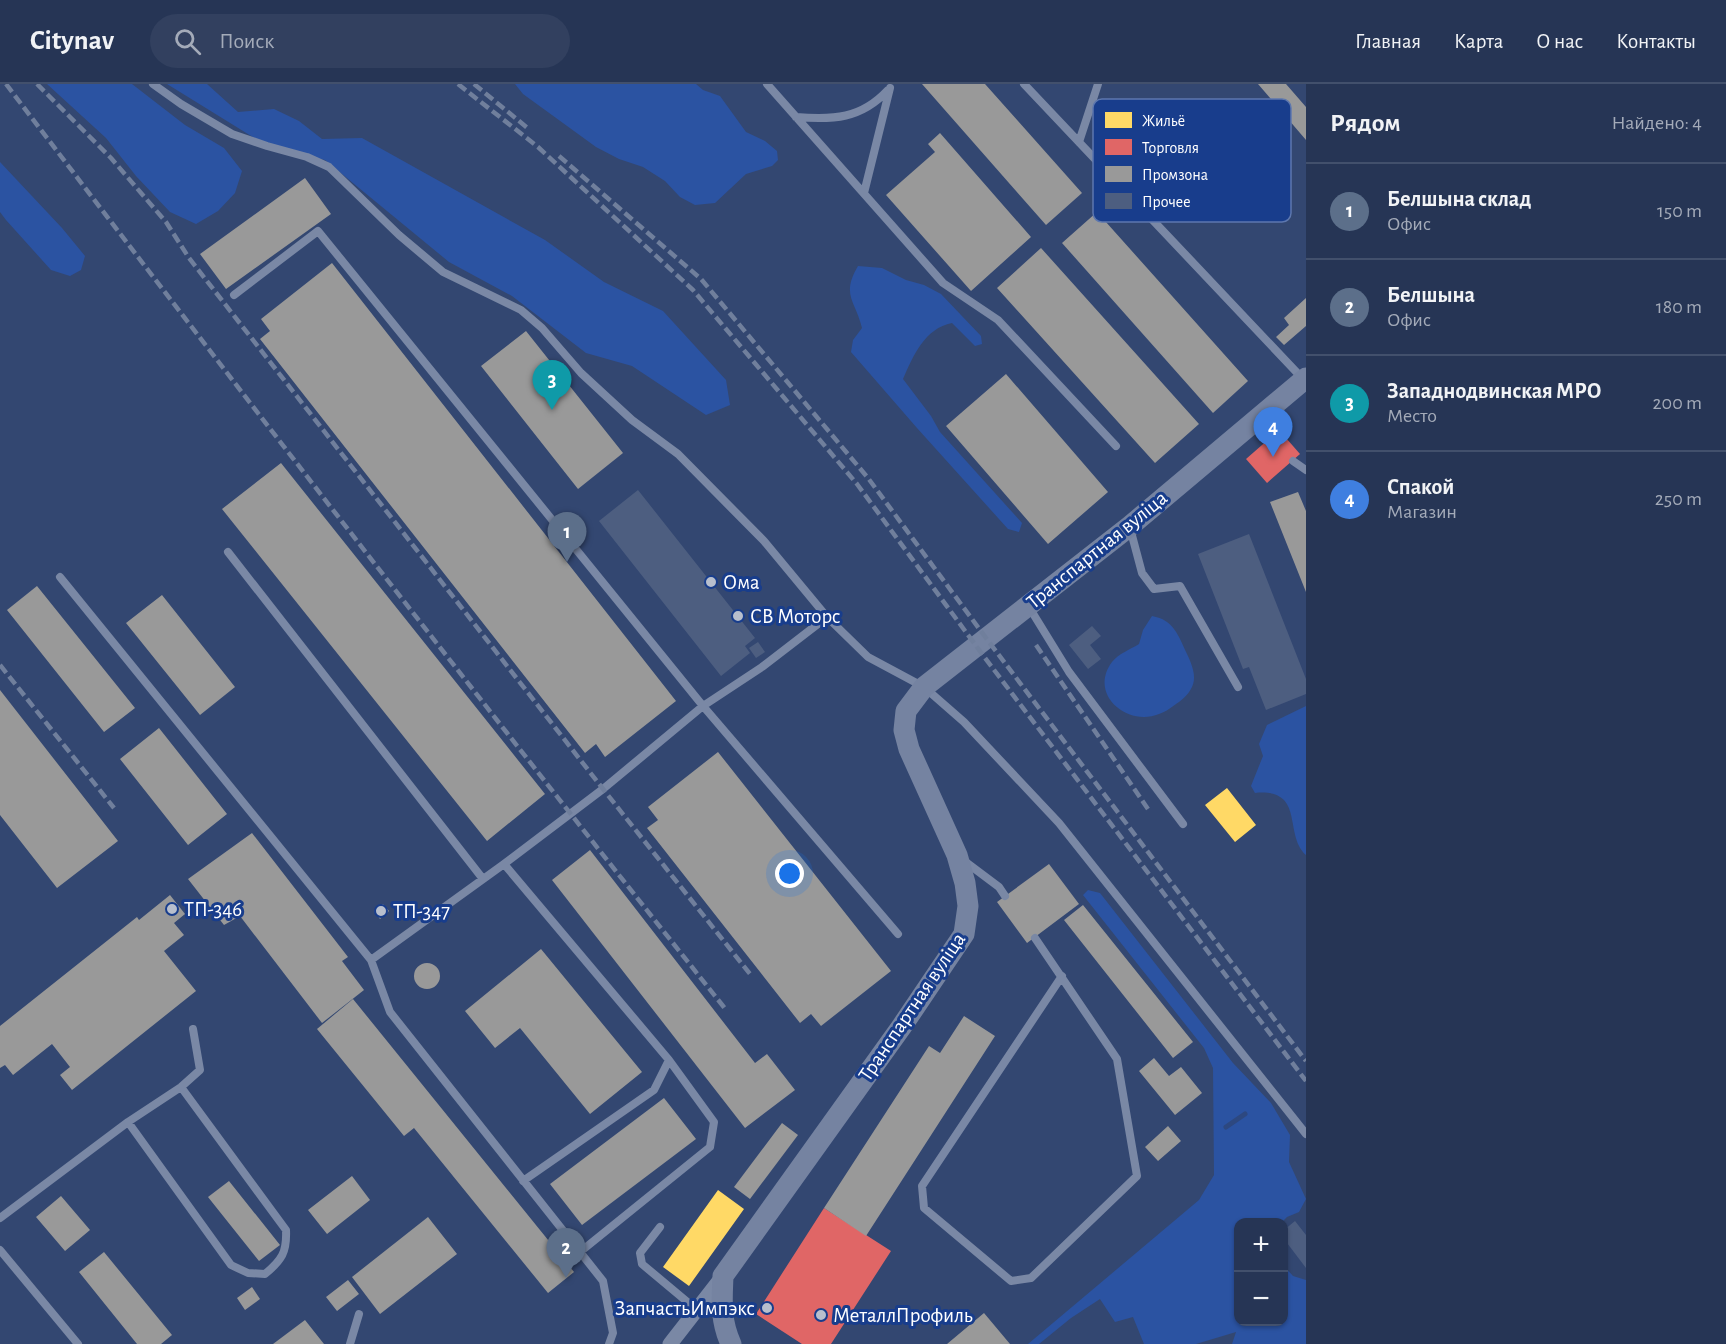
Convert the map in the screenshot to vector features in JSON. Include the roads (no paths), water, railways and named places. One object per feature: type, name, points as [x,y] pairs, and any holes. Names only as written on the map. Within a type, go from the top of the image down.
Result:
[{"type":"main road","name":"Транспартная вуліца","points":[[723,1276],[895,1036],[964,934],[968,906],[965,883],[957,855],[909,749],[904,730],[906,711],[924,687],[1130,526],[1305,379]]},
{"type":"main road","points":[[723,1276],[723,1328],[731,1344]]},
{"type":"street","name":"Транспартная вуліца","points":[[670,1344],[723,1276]]},
{"type":"lane","points":[[153,84],[181,104],[232,134],[306,157],[329,167],[399,235],[443,272],[521,310],[542,328],[581,373],[632,420],[686,462],[764,541],[827,617],[868,657],[924,687],[964,722],[1059,823],[1306,1134]]},
{"type":"lane","points":[[767,84],[943,283],[998,320],[1116,446]]},
{"type":"lane","points":[[1024,84],[1093,157]]},
{"type":"lane","points":[[1093,99],[1098,84]]},
{"type":"lane","points":[[796,117],[825,120],[855,114],[879,99],[891,86]]},
{"type":"lane","points":[[864,194],[891,86]]},
{"type":"lane","points":[[1079,142],[1093,99]]},
{"type":"lane","points":[[1155,222],[1305,379]]},
{"type":"lane","points":[[234,295],[318,231],[703,706],[898,934]]},
{"type":"lane","points":[[1258,419],[1271,437]]},
{"type":"lane","points":[[1293,461],[1306,470]]},
{"type":"lane","points":[[1130,526],[1142,573],[1154,589],[1180,586],[1238,687]]},
{"type":"lane","points":[[228,552],[483,879]]},
{"type":"lane","points":[[60,577],[372,960],[390,1012],[603,1281],[613,1333],[609,1344]]},
{"type":"lane","points":[[1028,606],[1069,672],[1183,824]]},
{"type":"lane","points":[[372,960],[603,789],[703,706],[770,661],[827,617]]},
{"type":"lane","points":[[957,855],[999,886],[1005,896]]},
{"type":"lane","points":[[504,864],[669,1060],[714,1122],[710,1147],[580,1252]]},
{"type":"lane","points":[[1035,938],[1062,976],[1117,1059],[1137,1176],[1031,1278],[1011,1281],[924,1208],[922,1186],[1062,976]]},
{"type":"lane","points":[[0,1218],[128,1122],[181,1087],[200,1070],[193,1029]]},
{"type":"lane","points":[[523,1181],[654,1090],[669,1060]]},
{"type":"lane","points":[[128,1122],[231,1265],[248,1273],[265,1274],[279,1262],[287,1245],[286,1230],[181,1087]]},
{"type":"lane","points":[[660,1227],[640,1253],[642,1264],[697,1310]]},
{"type":"lane","points":[[0,1250],[78,1344]]},
{"type":"lane","points":[[350,1344],[359,1314]]},
{"type":"waterway","points":[[1226,1127],[1245,1114]]},
{"type":"railway","points":[[6,84],[364,550],[727,1011]]},
{"type":"railway","points":[[37,84],[111,158],[166,222],[189,258],[750,974]]},
{"type":"railway","points":[[458,84],[538,147],[693,290],[857,484],[985,658],[1306,1081]]},
{"type":"railway","points":[[474,84],[530,130]]},
{"type":"railway","points":[[559,156],[701,279],[868,478],[1306,1061]]},
{"type":"railway","points":[[1036,645],[1148,809]]},
{"type":"railway","points":[[0,665],[114,808]]},
{"type":"place","name":"Западнодвинская МРО","points":[[552,410]]},
{"type":"place","name":"Спакой","points":[[1273,457]]},
{"type":"place","name":"Белшына склад","points":[[567,562]]},
{"type":"place","name":"Ома","points":[[711,582]]},
{"type":"place","name":"СВ Моторс","points":[[738,616]]},
{"type":"place","name":"ТП-346","points":[[172,909]]},
{"type":"place","name":"ТП-347","points":[[381,911]]},
{"type":"place","name":"Белшына","points":[[566,1278]]},
{"type":"place","name":"ЗапчастьИмпэкс","points":[[767,1308]]},
{"type":"place","name":"МеталлПрофиль","points":[[821,1315]]}]
